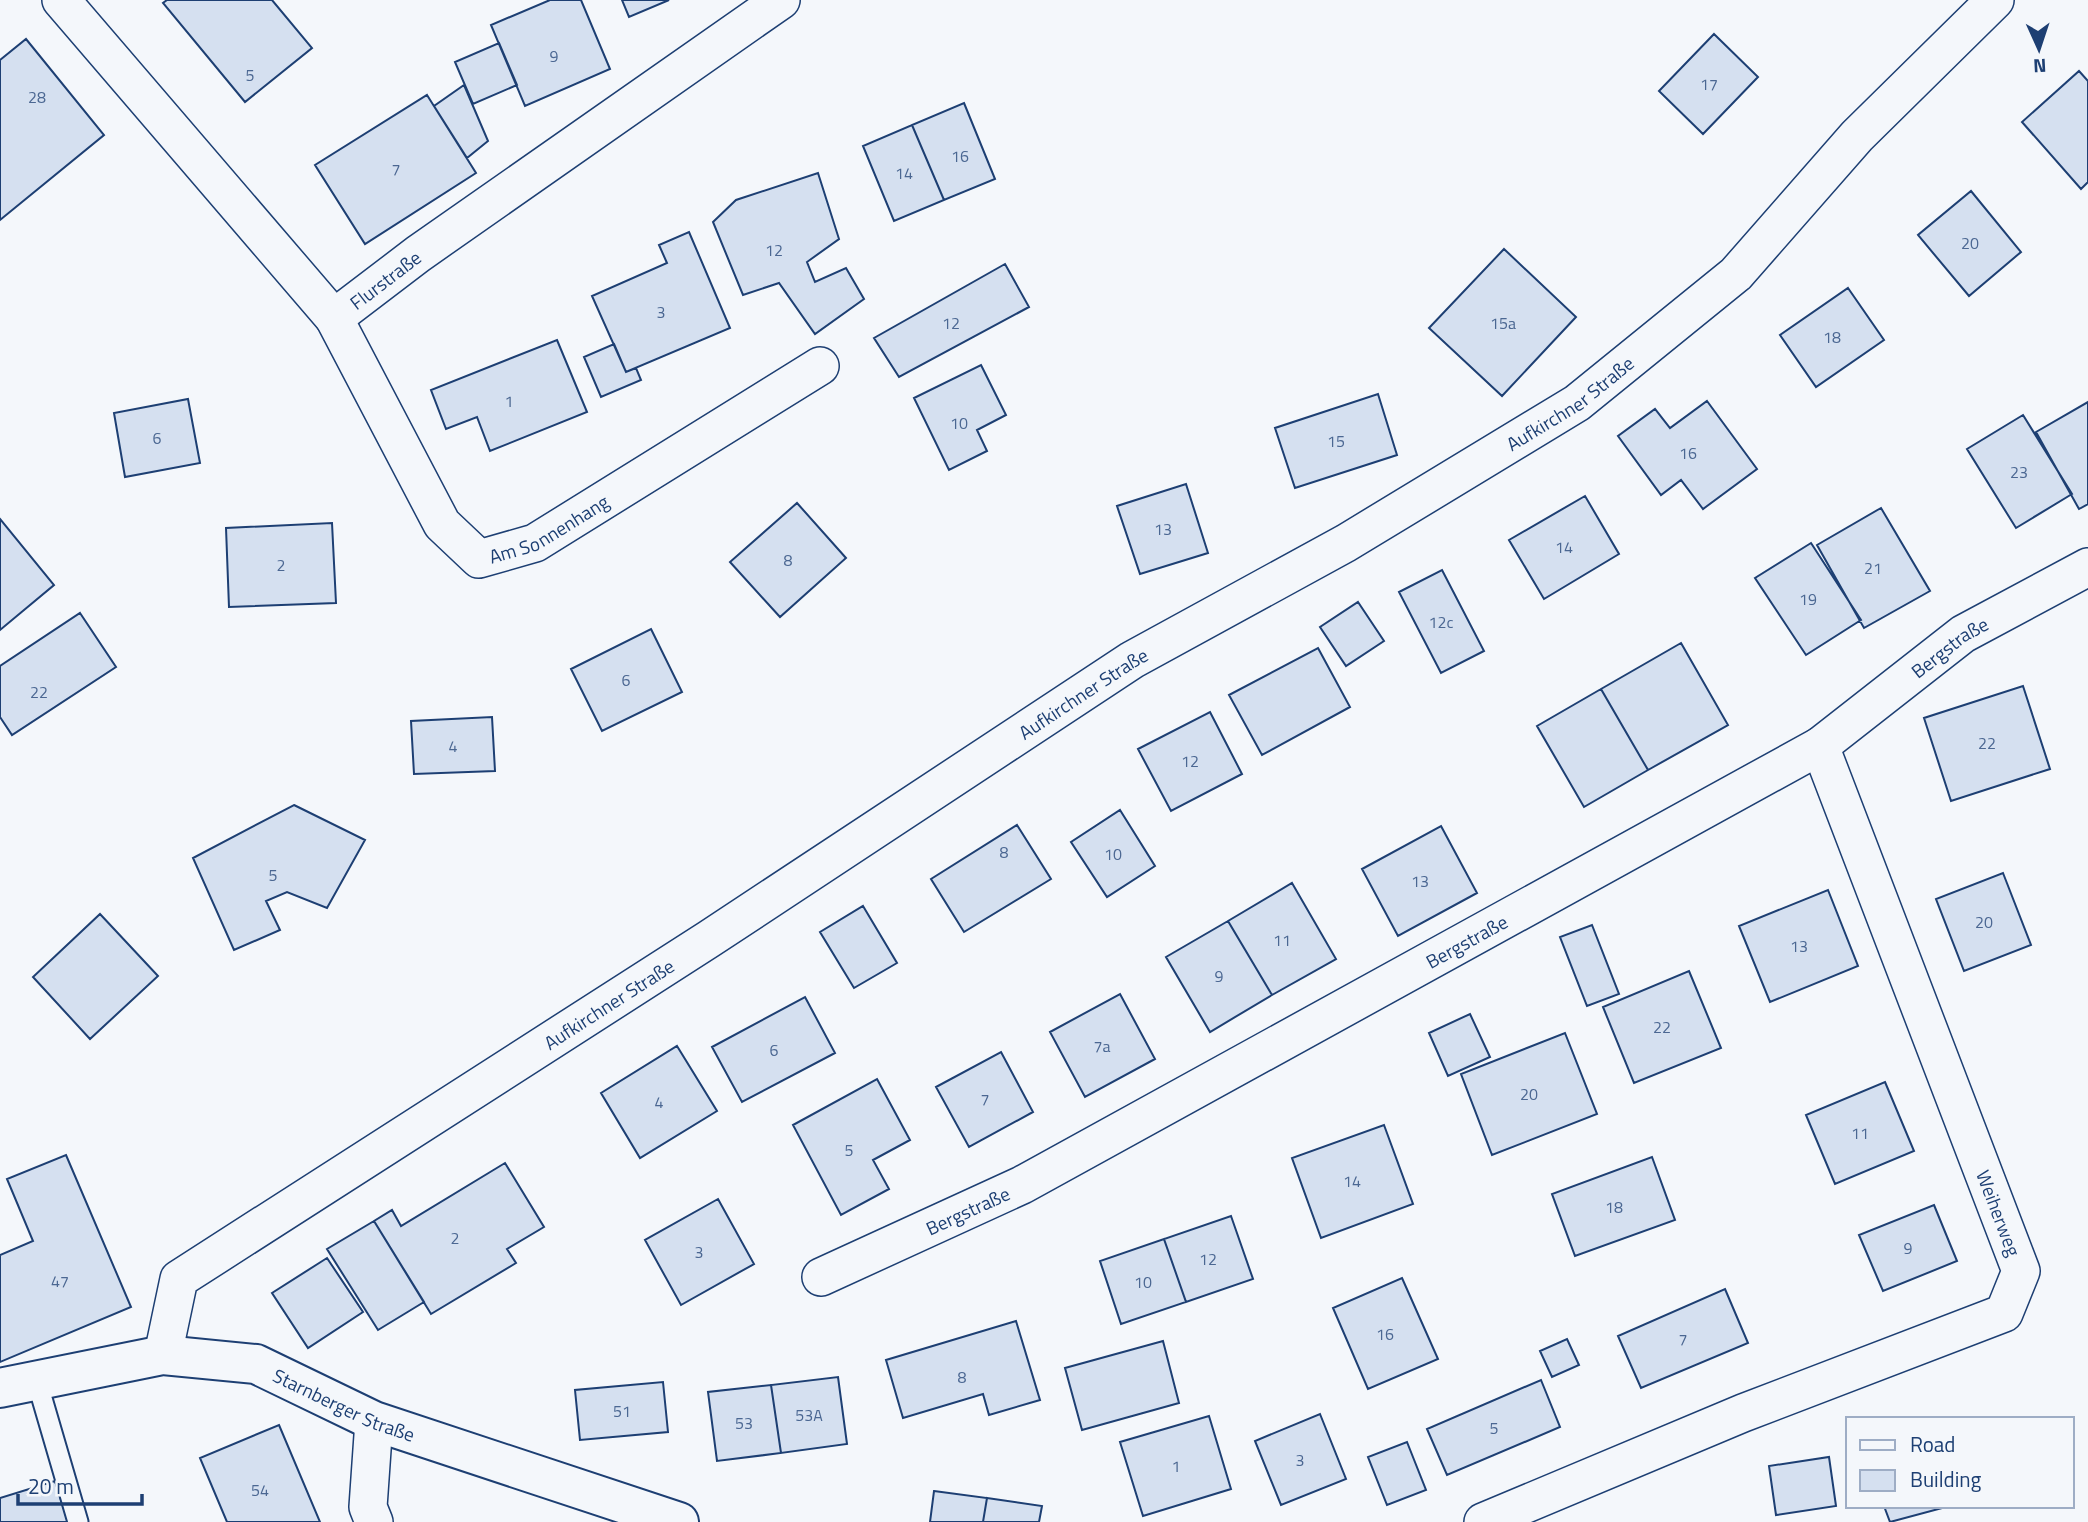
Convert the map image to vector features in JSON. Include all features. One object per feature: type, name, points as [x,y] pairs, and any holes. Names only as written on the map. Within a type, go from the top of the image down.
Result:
[{"type":"main road","name":"Starnberger Straße","points":[[0,1388],[36,1378],[163,1355],[256,1364],[374,1421],[679,1522]]},
{"type":"street","name":"Flurstraße","points":[[61,0],[334,318],[418,254],[781,0]]},
{"type":"street","name":"Aufkirchner Straße","points":[[163,1355],[179,1279],[709,939],[1132,660],[1346,543],[1577,402],[1736,274],[1857,136],[1995,0]]},
{"type":"street","name":"Am Sonnenhang","points":[[334,318],[442,524],[479,559],[535,543],[821,366]]},
{"type":"street","name":"Bergstraße","points":[[821,1277],[1022,1185],[1820,746],[1963,634],[2088,567]]},
{"type":"street","name":"Weiherweg","points":[[1483,1522],[1743,1413],[2004,1312],[2021,1271],[1820,746]]},
{"type":"street","points":[[374,1421],[368,1507],[374,1522]]},
{"type":"lane","points":[[36,1378],[78,1522]]},
{"type":"building","points":[[167,0],[272,0],[312,48],[245,102],[163,3]]},
{"type":"building","points":[[550,0],[581,0],[610,69],[525,106],[491,25]]},
{"type":"building","points":[[622,0],[669,0],[629,17]]},
{"type":"building","points":[[1714,34],[1758,77],[1703,134],[1659,91]]},
{"type":"building","points":[[26,39],[104,135],[0,220],[0,60]]},
{"type":"building","points":[[499,43],[517,85],[473,104],[455,62]]},
{"type":"building","points":[[2079,71],[2088,81],[2088,182],[2081,189],[2022,122]]},
{"type":"building","points":[[464,85],[488,141],[467,158],[434,106]]},
{"type":"building","points":[[427,95],[476,173],[365,244],[315,165]]},
{"type":"building","points":[[964,103],[995,179],[944,200],[912,125]]},
{"type":"building","points":[[912,125],[944,200],[894,221],[863,146]]},
{"type":"building","points":[[818,173],[839,239],[807,262],[815,282],[846,268],[864,299],[815,334],[779,283],[743,295],[713,222],[736,200]]},
{"type":"building","points":[[1971,191],[2021,252],[1969,296],[1918,235]]},
{"type":"building","points":[[689,232],[730,328],[626,372],[592,296],[667,263],[659,245]]},
{"type":"building","points":[[1504,249],[1576,317],[1502,396],[1429,328]]},
{"type":"building","points":[[1005,264],[1029,307],[899,377],[874,338]]},
{"type":"building","points":[[1848,288],[1884,340],[1816,387],[1780,335]]},
{"type":"building","points":[[557,340],[587,412],[490,451],[477,417],[446,429],[431,390]]},
{"type":"building","points":[[614,344],[626,372],[636,368],[641,380],[601,397],[584,357]]},
{"type":"building","points":[[981,365],[1006,415],[977,430],[987,451],[949,470],[914,398]]},
{"type":"building","points":[[1378,394],[1397,455],[1295,488],[1275,428]]},
{"type":"building","points":[[188,399],[200,463],[125,477],[114,413]]},
{"type":"building","points":[[1707,401],[1757,469],[1703,509],[1681,480],[1661,495],[1618,436],[1655,409],[1670,428]]},
{"type":"building","points":[[2088,402],[2088,504],[2079,509],[2036,432]]},
{"type":"building","points":[[2023,415],[2072,494],[2016,528],[1967,449]]},
{"type":"building","points":[[1186,484],[1208,553],[1140,574],[1117,506]]},
{"type":"building","points":[[1585,496],[1619,554],[1544,599],[1509,540]]},
{"type":"building","points":[[797,503],[846,558],[780,617],[730,562]]},
{"type":"building","points":[[1881,508],[1930,591],[1864,628],[1817,545]]},
{"type":"building","points":[[0,519],[54,585],[0,630]]},
{"type":"building","points":[[332,523],[336,603],[229,607],[226,528]]},
{"type":"building","points":[[1811,543],[1861,620],[1806,655],[1755,578]]},
{"type":"building","points":[[1442,570],[1484,651],[1441,673],[1399,592]]},
{"type":"building","points":[[1358,602],[1384,641],[1346,666],[1320,627]]},
{"type":"building","points":[[80,613],[116,667],[12,735],[0,717],[0,666]]},
{"type":"building","points":[[651,629],[682,692],[602,731],[571,669]]},
{"type":"building","points":[[1681,643],[1728,725],[1648,770],[1601,689]]},
{"type":"building","points":[[1318,648],[1350,707],[1262,755],[1229,695]]},
{"type":"building","points":[[2023,686],[2050,769],[1951,801],[1924,718]]},
{"type":"building","points":[[1601,689],[1648,770],[1584,807],[1537,726]]},
{"type":"building","points":[[1210,712],[1242,774],[1171,811],[1138,749]]},
{"type":"building","points":[[492,717],[495,771],[414,774],[411,721]]},
{"type":"building","points":[[294,805],[365,840],[327,908],[287,892],[266,901],[280,930],[234,950],[193,858]]},
{"type":"building","points":[[1120,810],[1155,866],[1107,897],[1071,842]]},
{"type":"building","points":[[1017,825],[1051,879],[964,932],[931,879]]},
{"type":"building","points":[[1441,826],[1477,893],[1398,936],[1362,869]]},
{"type":"building","points":[[2003,873],[2031,945],[1964,971],[1936,899]]},
{"type":"building","points":[[1292,883],[1336,959],[1272,995],[1228,921]]},
{"type":"building","points":[[1828,890],[1858,966],[1770,1002],[1739,926]]},
{"type":"building","points":[[863,906],[897,963],[854,988],[820,932]]},
{"type":"building","points":[[100,914],[158,976],[90,1039],[33,977]]},
{"type":"building","points":[[1228,921],[1272,995],[1210,1032],[1166,957]]},
{"type":"building","points":[[1592,925],[1619,994],[1587,1006],[1560,937]]},
{"type":"building","points":[[1689,971],[1721,1048],[1634,1083],[1603,1007]]},
{"type":"building","points":[[1120,994],[1155,1059],[1085,1097],[1050,1032]]},
{"type":"building","points":[[805,997],[835,1053],[742,1102],[712,1047]]},
{"type":"building","points":[[1470,1014],[1490,1057],[1448,1076],[1429,1033]]},
{"type":"building","points":[[1565,1033],[1597,1114],[1492,1155],[1461,1074]]},
{"type":"building","points":[[677,1046],[717,1111],[640,1158],[601,1093]]},
{"type":"building","points":[[1001,1052],[1033,1112],[969,1147],[936,1087]]},
{"type":"building","points":[[877,1079],[910,1140],[873,1160],[889,1189],[841,1215],[793,1125]]},
{"type":"building","points":[[1885,1082],[1914,1151],[1835,1184],[1806,1115]]},
{"type":"building","points":[[1384,1125],[1413,1204],[1321,1238],[1292,1158]]},
{"type":"building","points":[[66,1155],[131,1307],[0,1362],[0,1255],[33,1241],[7,1179]]},
{"type":"building","points":[[1652,1157],[1675,1220],[1575,1256],[1552,1194]]},
{"type":"building","points":[[505,1163],[544,1227],[507,1249],[516,1263],[431,1314],[374,1221],[392,1210],[401,1226]]},
{"type":"building","points":[[718,1199],[754,1264],[681,1305],[645,1240]]},
{"type":"building","points":[[1934,1205],[1957,1261],[1883,1291],[1859,1235]]},
{"type":"building","points":[[1231,1216],[1253,1279],[1186,1302],[1164,1239]]},
{"type":"building","points":[[374,1221],[424,1302],[378,1330],[327,1249]]},
{"type":"building","points":[[1164,1239],[1186,1302],[1121,1324],[1100,1261]]},
{"type":"building","points":[[327,1258],[363,1312],[308,1348],[272,1293]]},
{"type":"building","points":[[1402,1278],[1438,1359],[1368,1389],[1333,1308]]},
{"type":"building","points":[[1725,1289],[1748,1343],[1641,1388],[1618,1336]]},
{"type":"building","points":[[1016,1321],[1040,1400],[989,1415],[983,1394],[903,1418],[886,1360]]},
{"type":"building","points":[[1567,1339],[1579,1365],[1552,1377],[1540,1351]]},
{"type":"building","points":[[1163,1341],[1179,1403],[1082,1430],[1065,1368]]},
{"type":"building","points":[[838,1377],[847,1444],[781,1453],[771,1385]]},
{"type":"building","points":[[1541,1380],[1560,1427],[1447,1475],[1427,1429]]},
{"type":"building","points":[[663,1382],[668,1432],[580,1440],[575,1390]]},
{"type":"building","points":[[771,1385],[781,1453],[717,1461],[708,1392]]},
{"type":"building","points":[[1320,1414],[1346,1479],[1281,1505],[1255,1441]]},
{"type":"building","points":[[1209,1416],[1231,1489],[1143,1516],[1120,1442]]},
{"type":"building","points":[[279,1425],[320,1522],[227,1522],[200,1458]]},
{"type":"building","points":[[1407,1442],[1426,1490],[1387,1505],[1368,1457]]},
{"type":"building","points":[[1829,1457],[1836,1506],[1776,1515],[1769,1466]]},
{"type":"building","points":[[55,1481],[68,1522],[0,1522],[0,1498]]},
{"type":"building","points":[[934,1491],[987,1498],[983,1522],[930,1522]]},
{"type":"building","points":[[987,1498],[1042,1506],[1039,1522],[983,1522]]},
{"type":"building","points":[[1885,1508],[1942,1508],[1890,1522]]}]
